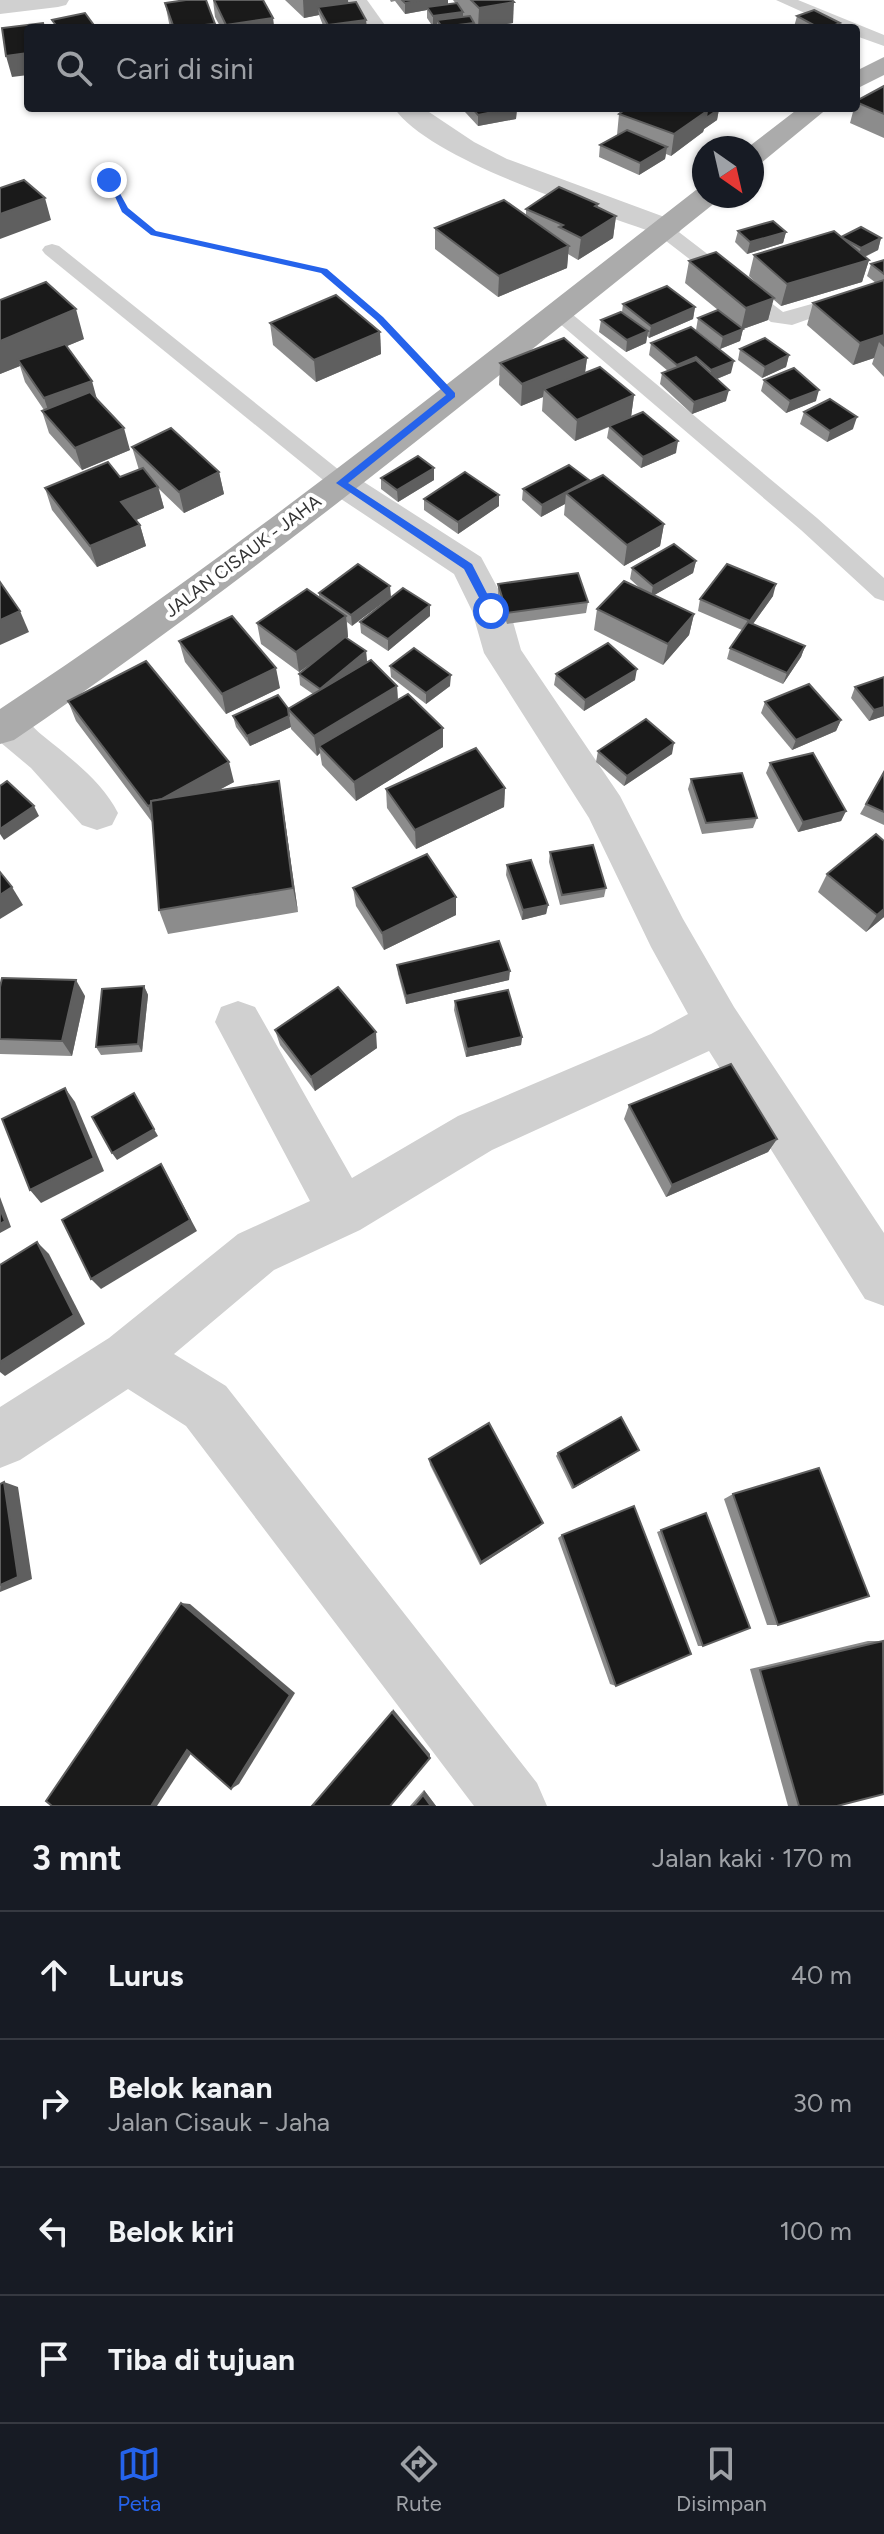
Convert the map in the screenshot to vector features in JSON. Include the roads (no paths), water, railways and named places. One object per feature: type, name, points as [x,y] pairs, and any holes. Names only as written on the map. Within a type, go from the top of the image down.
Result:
[{"type":"main road","points":[[860,79],[884,64]]},
{"type":"main road","points":[[764,148],[810,112]]},
{"type":"main road","name":"JALAN CISAUK - JAHA","points":[[3,726],[112,654],[341,483],[692,208]]},
{"type":"street","points":[[0,7],[58,0]]},
{"type":"street","points":[[355,0],[372,24]]},
{"type":"street","points":[[412,112],[434,128],[520,173],[666,229]]},
{"type":"street","points":[[341,483],[468,566],[491,611],[503,653],[605,808],[667,933],[717,1022],[884,1280]]},
{"type":"street","points":[[3,726],[45,757],[97,813]]},
{"type":"street","points":[[238,1022],[305,1139],[342,1212]]},
{"type":"street","points":[[0,1440],[128,1357],[256,1252],[342,1212],[475,1133],[668,1049],[717,1022]]},
{"type":"street","points":[[128,1357],[206,1406],[514,1806]]},
{"type":"lane","points":[[784,0],[842,24]]},
{"type":"lane","points":[[860,31],[884,41]]},
{"type":"lane","points":[[666,229],[778,318],[792,319],[833,304]]},
{"type":"lane","points":[[52,250],[341,483]]},
{"type":"lane","points":[[559,313],[809,524],[884,592]]}]
